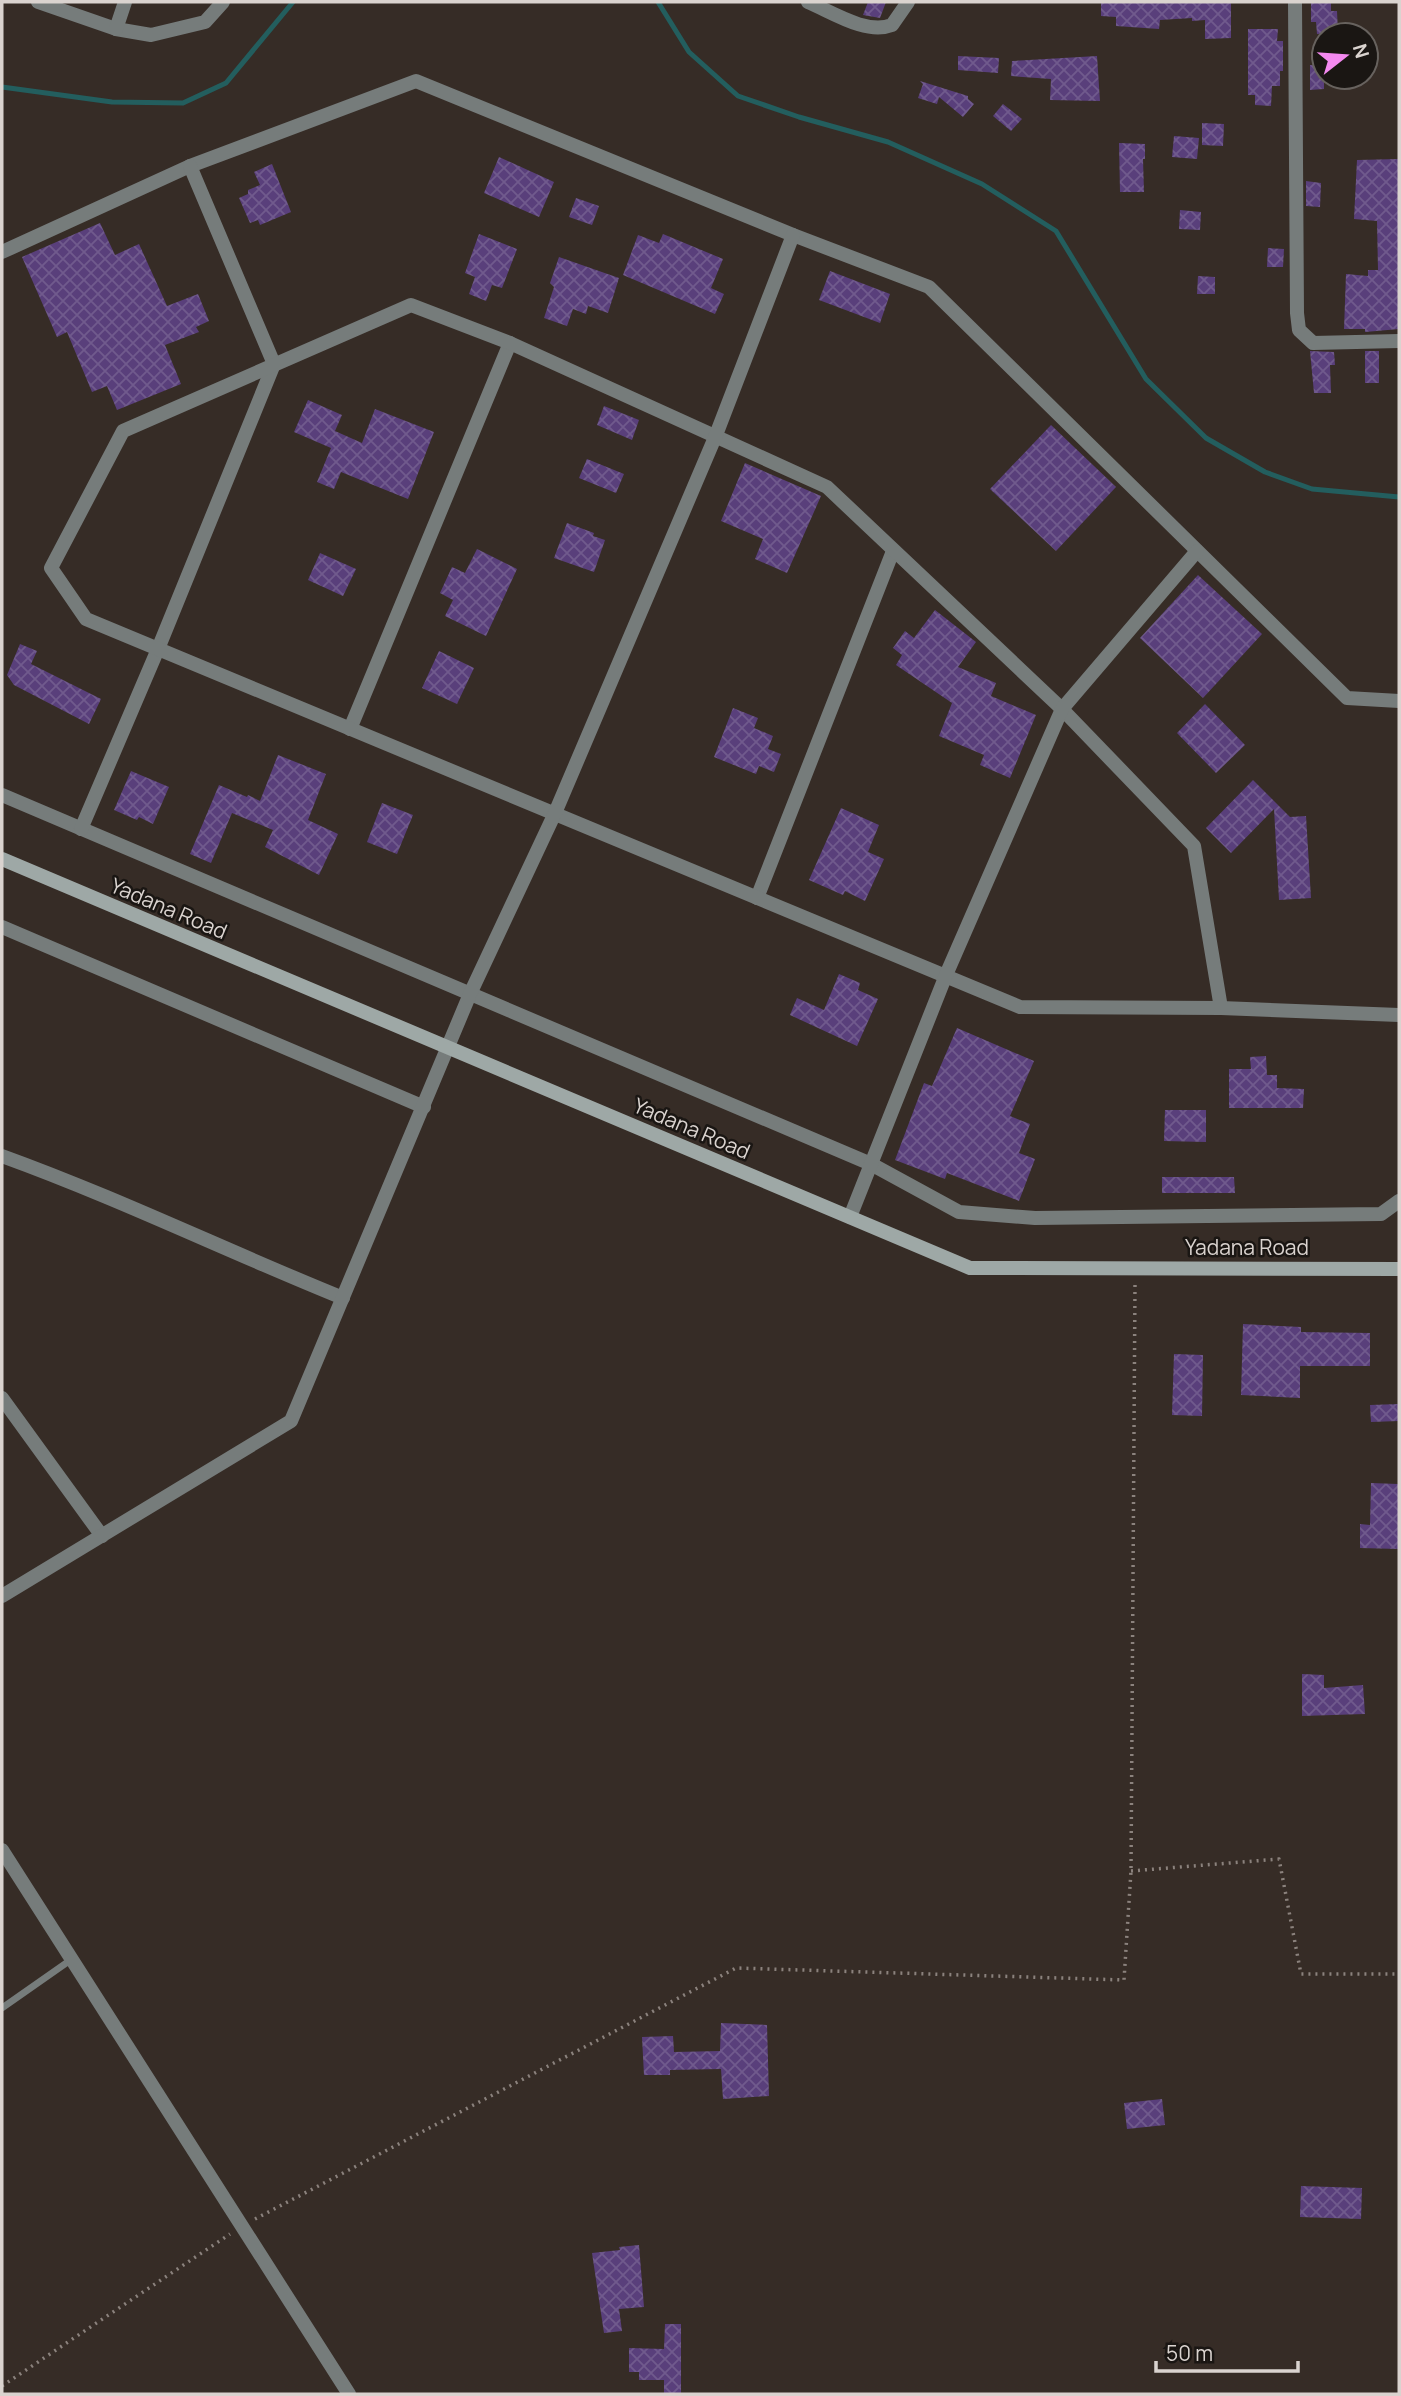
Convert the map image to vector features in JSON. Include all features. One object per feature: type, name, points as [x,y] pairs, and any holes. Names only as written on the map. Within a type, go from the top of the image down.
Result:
[{"type":"main road","name":"Yadana Road","points":[[2,859],[448,1050],[970,1268],[1399,1269]]},
{"type":"street","points":[[38,2],[116,29],[151,34],[205,22],[223,2]]},
{"type":"street","points":[[116,29],[125,2]]},
{"type":"street","points":[[808,2],[876,29],[892,25],[908,2]]},
{"type":"street","points":[[1295,2],[1299,330],[1313,343],[1399,341]]},
{"type":"street","points":[[2,251],[190,166],[416,81],[793,235],[929,287],[1347,698],[1399,701]]},
{"type":"street","points":[[81,829],[158,649],[274,364],[190,166]]},
{"type":"street","points":[[2,1596],[291,1421],[470,994],[555,813],[716,435],[793,235]]},
{"type":"street","points":[[1221,1008],[1194,846],[1062,709],[827,487],[510,343],[411,304],[123,431],[51,569],[86,618],[1020,1007],[1221,1008],[1399,1015]]},
{"type":"street","points":[[350,729],[510,343]]},
{"type":"street","points":[[757,898],[893,551]]},
{"type":"street","points":[[850,1217],[946,975],[1062,709],[1197,551]]},
{"type":"street","points":[[2,795],[871,1164],[959,1212],[1035,1218],[1381,1214],[1399,1201]]},
{"type":"street","points":[[2,927],[424,1107]]},
{"type":"street","points":[[2,1156],[57,1176],[343,1298]]},
{"type":"street","points":[[2,1398],[102,1536]]},
{"type":"street","points":[[2,1850],[349,2394]]},
{"type":"lane","points":[[2,2008],[73,1959]]},
{"type":"path","points":[[2,2386],[243,2225],[736,1968],[1124,1980],[1131,1871],[1135,1267]]},
{"type":"path","points":[[1131,1871],[1279,1859],[1301,1973],[1399,1974]]},
{"type":"building","points":[[868,2],[886,2],[880,18],[863,15]]},
{"type":"building","points":[[1101,2],[1231,2],[1231,38],[1205,39],[1205,20],[1192,21],[1192,18],[1160,20],[1159,29],[1116,26],[1116,17],[1101,16]]},
{"type":"building","points":[[1311,2],[1331,2],[1331,11],[1337,11],[1337,21],[1311,21]]},
{"type":"building","points":[[1248,29],[1278,29],[1277,41],[1283,41],[1283,71],[1280,71],[1280,86],[1272,86],[1271,106],[1255,105],[1255,95],[1248,95]]},
{"type":"building","points":[[958,56],[999,58],[998,73],[958,70]]},
{"type":"building","points":[[1097,56],[1100,101],[1050,100],[1051,79],[1011,76],[1012,61]]},
{"type":"building","points":[[920,81],[968,96],[974,104],[963,117],[939,97],[937,104],[918,98],[923,84]]},
{"type":"building","points":[[1003,104],[1022,119],[1011,131],[993,116]]},
{"type":"building","points":[[1202,123],[1224,124],[1223,146],[1202,145]]},
{"type":"building","points":[[1174,136],[1199,138],[1197,159],[1172,157]]},
{"type":"building","points":[[1119,143],[1145,144],[1144,192],[1120,192]]},
{"type":"building","points":[[499,157],[554,182],[539,217],[484,193]]},
{"type":"building","points":[[1399,159],[1399,329],[1365,332],[1365,329],[1344,329],[1346,274],[1368,276],[1368,270],[1378,270],[1377,221],[1354,219],[1357,160]]},
{"type":"building","points":[[272,164],[291,212],[260,225],[258,220],[250,223],[239,198],[260,185],[254,172]]},
{"type":"building","points":[[1306,181],[1321,183],[1320,207],[1306,206]]},
{"type":"building","points":[[576,198],[599,206],[592,225],[569,217]]},
{"type":"building","points":[[1180,210],[1201,212],[1200,230],[1179,229]]},
{"type":"building","points":[[100,223],[115,255],[139,244],[167,306],[198,294],[209,321],[196,327],[199,332],[165,345],[181,384],[117,410],[107,386],[92,392],[67,332],[57,337],[22,257]]},
{"type":"building","points":[[479,234],[517,249],[502,288],[492,285],[486,301],[469,294],[475,277],[465,273]]},
{"type":"building","points":[[663,234],[723,259],[711,288],[724,294],[715,314],[623,275],[638,235],[659,243]]},
{"type":"building","points":[[1268,248],[1284,249],[1283,267],[1267,267]]},
{"type":"building","points":[[559,257],[619,278],[608,313],[588,306],[586,314],[573,309],[567,326],[544,318],[554,287],[550,283]]},
{"type":"building","points":[[830,271],[890,294],[880,323],[819,300]]},
{"type":"building","points":[[1198,276],[1215,277],[1215,294],[1197,294]]},
{"type":"building","points":[[1310,351],[1334,352],[1335,365],[1330,365],[1331,393],[1314,393]]},
{"type":"building","points":[[1365,351],[1379,351],[1379,383],[1365,383]]},
{"type":"building","points":[[308,400],[342,415],[335,431],[362,443],[375,409],[434,432],[408,499],[341,472],[334,489],[317,482],[331,448],[294,432]]},
{"type":"building","points":[[604,406],[639,420],[632,440],[597,425]]},
{"type":"building","points":[[1051,425],[1116,487],[1056,551],[990,489]]},
{"type":"building","points":[[587,459],[624,474],[616,493],[579,478]]},
{"type":"building","points":[[745,463],[821,496],[787,573],[755,559],[763,539],[721,521]]},
{"type":"building","points":[[567,523],[605,540],[594,572],[554,558]]},
{"type":"building","points":[[477,549],[517,569],[486,636],[445,616],[453,600],[440,593],[452,567],[465,573]]},
{"type":"building","points":[[320,553],[356,569],[343,596],[308,580]]},
{"type":"building","points":[[1198,575],[1262,634],[1203,698],[1140,638]]},
{"type":"building","points":[[935,610],[976,642],[958,667],[996,683],[991,696],[1036,715],[1010,778],[980,765],[984,755],[939,736],[952,703],[896,665],[902,655],[893,648],[905,631],[914,638]]},
{"type":"building","points":[[20,644],[37,651],[31,664],[101,699],[89,724],[14,685],[7,675]]},
{"type":"building","points":[[439,651],[474,668],[457,704],[422,688]]},
{"type":"building","points":[[1205,704],[1245,745],[1216,773],[1177,733]]},
{"type":"building","points":[[733,708],[758,718],[754,728],[773,736],[768,749],[781,754],[774,772],[759,766],[756,774],[714,757]]},
{"type":"building","points":[[278,755],[326,774],[308,820],[338,834],[319,875],[265,847],[273,830],[232,813],[211,863],[190,854],[219,785],[260,801]]},
{"type":"building","points":[[131,771],[169,787],[153,824],[114,810]]},
{"type":"building","points":[[1253,780],[1290,817],[1306,816],[1311,898],[1279,900],[1274,809],[1231,853],[1206,828]]},
{"type":"building","points":[[382,803],[413,815],[397,854],[367,842]]},
{"type":"building","points":[[841,808],[879,825],[868,852],[884,859],[865,901],[845,891],[843,895],[809,880]]},
{"type":"building","points":[[839,974],[860,983],[858,990],[878,999],[857,1046],[790,1015],[797,998],[824,1010]]},
{"type":"building","points":[[957,1028],[1034,1061],[1010,1116],[1030,1124],[1019,1153],[1035,1159],[1019,1201],[947,1173],[945,1179],[895,1160],[924,1083],[932,1086]]},
{"type":"building","points":[[1266,1056],[1267,1075],[1277,1075],[1277,1088],[1304,1089],[1303,1108],[1229,1108],[1229,1069],[1251,1069],[1250,1057]]},
{"type":"building","points":[[1165,1110],[1206,1110],[1206,1142],[1164,1141]]},
{"type":"building","points":[[1162,1177],[1234,1177],[1235,1193],[1162,1193]]},
{"type":"building","points":[[1243,1324],[1301,1327],[1301,1332],[1370,1333],[1370,1366],[1300,1366],[1300,1398],[1241,1395]]},
{"type":"building","points":[[1174,1354],[1203,1355],[1202,1416],[1172,1415]]},
{"type":"building","points":[[1399,1404],[1399,1421],[1371,1422],[1370,1405]]},
{"type":"building","points":[[1371,1483],[1398,1484],[1399,1549],[1360,1548],[1360,1524],[1370,1525]]},
{"type":"building","points":[[1302,1674],[1324,1675],[1324,1688],[1363,1685],[1365,1714],[1302,1716]]},
{"type":"building","points":[[721,2023],[767,2025],[769,2096],[723,2099],[721,2069],[670,2070],[670,2075],[644,2075],[642,2037],[673,2036],[674,2052],[720,2051]]},
{"type":"building","points":[[1162,2099],[1165,2125],[1127,2129],[1124,2103]]},
{"type":"building","points":[[1301,2186],[1362,2188],[1361,2219],[1300,2217]]},
{"type":"building","points":[[639,2245],[644,2307],[619,2309],[622,2331],[604,2333],[592,2253]]},
{"type":"building","points":[[665,2324],[681,2324],[681,2394],[664,2394],[664,2380],[639,2380],[639,2372],[629,2372],[629,2348],[664,2349]]},
{"type":"waterway","points":[[2,87],[112,102],[183,103],[226,83],[293,2]]},
{"type":"waterway","points":[[658,2],[689,52],[738,96],[799,117],[888,142],[982,184],[1056,231],[1146,379],[1206,438],[1265,472],[1312,489],[1399,497]]}]
